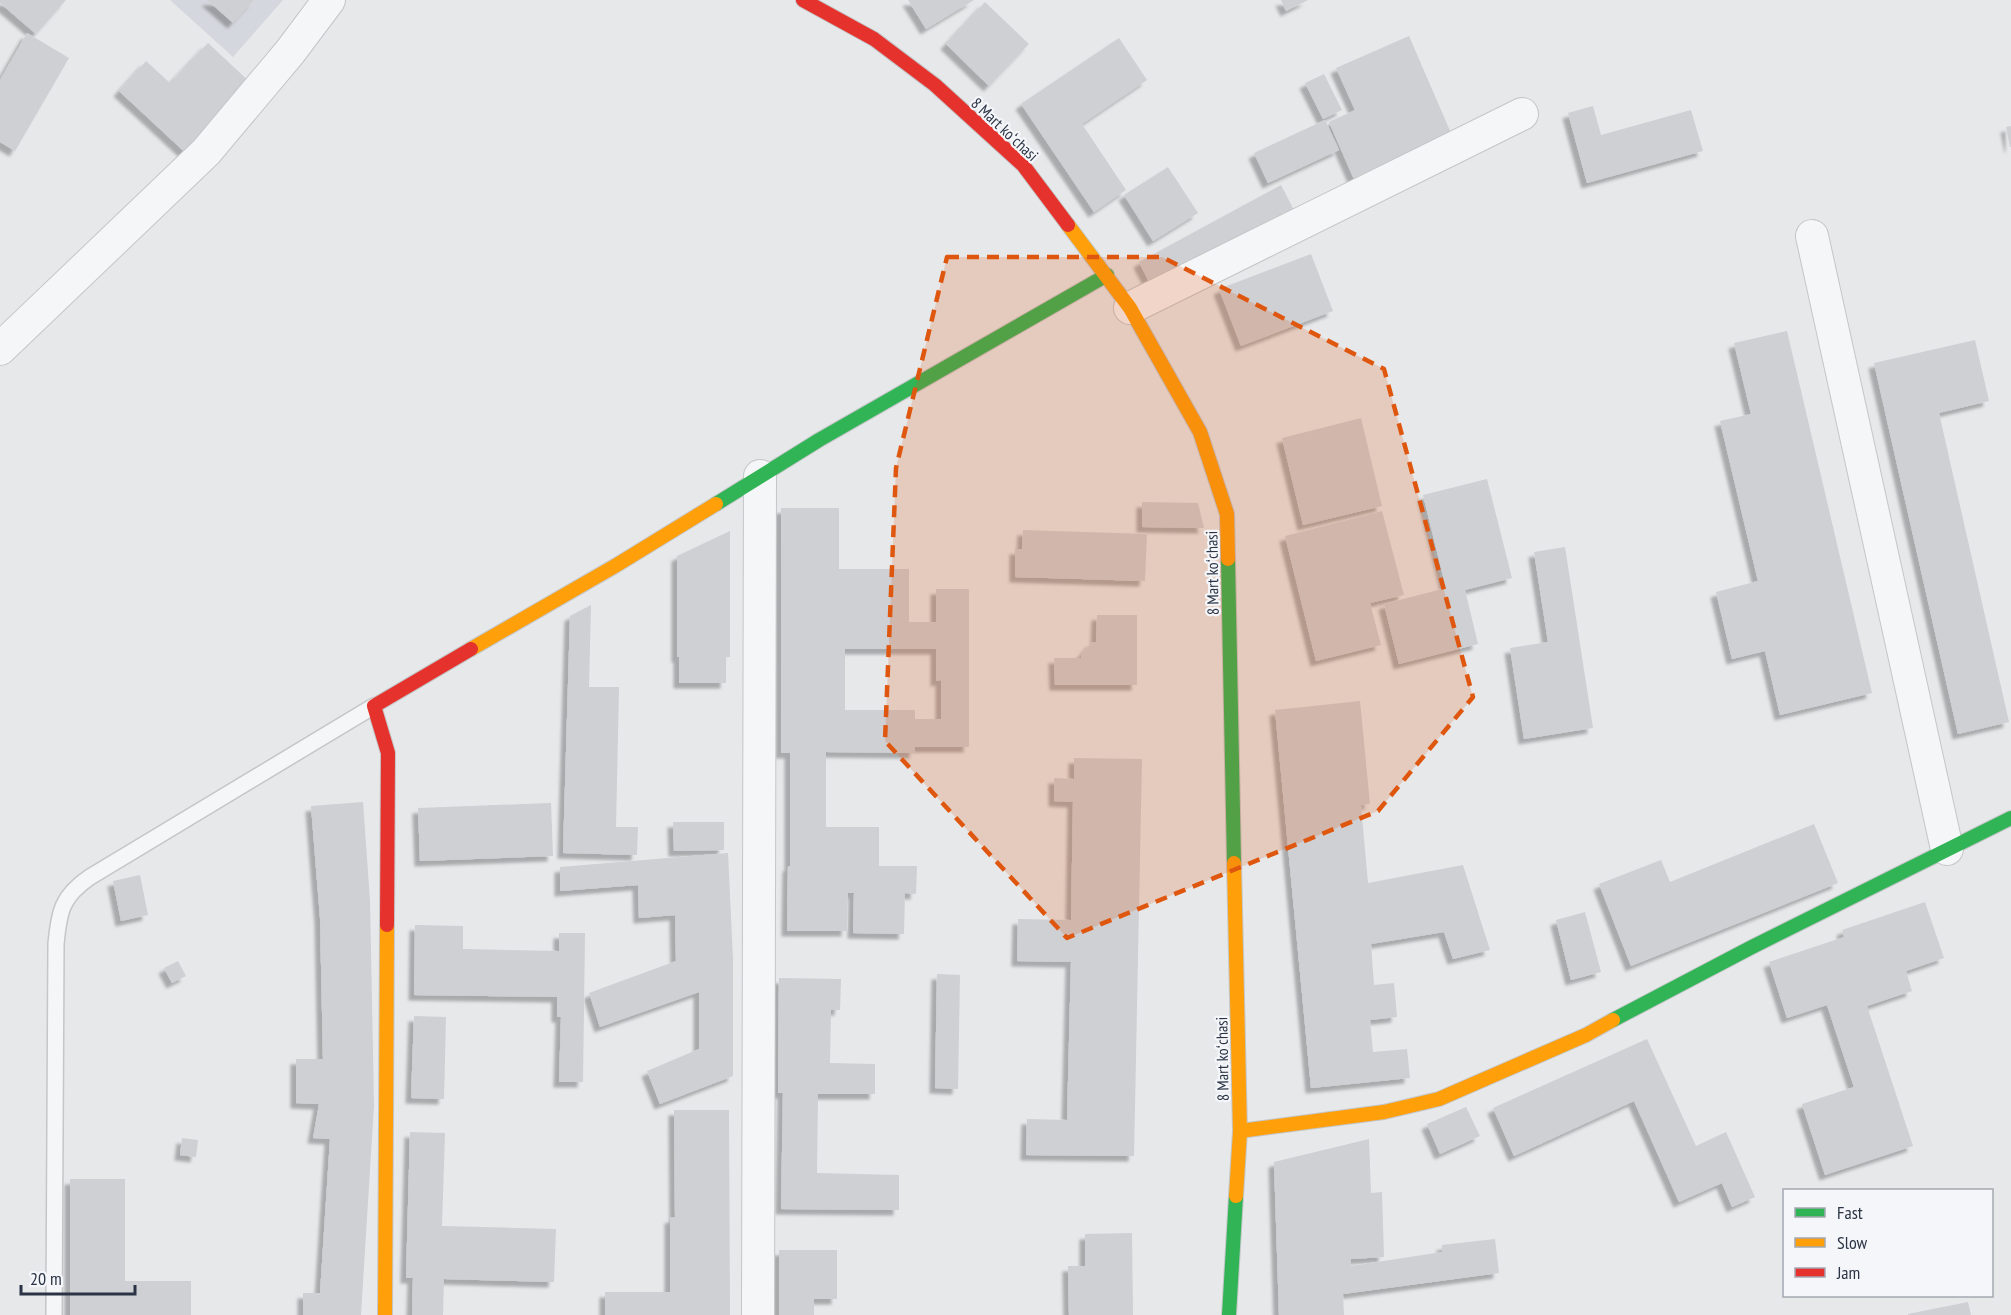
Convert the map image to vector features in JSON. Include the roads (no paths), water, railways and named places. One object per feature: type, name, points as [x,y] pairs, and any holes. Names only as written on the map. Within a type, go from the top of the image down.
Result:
[{"type":"street","points":[[0,349],[206,152],[290,52],[329,0]]},
{"type":"street","name":"8 Mart koʻchasi","points":[[803,0],[874,39],[935,85],[1023,165],[1130,308],[1200,432],[1227,514],[1240,1131],[1229,1315]]},
{"type":"street","points":[[1130,308],[1522,114]]},
{"type":"street","points":[[1812,237],[1947,849]]},
{"type":"street","points":[[385,1315],[388,753],[374,706],[615,566],[819,440],[1107,275]]},
{"type":"street","points":[[758,1315],[760,476]]},
{"type":"street","points":[[1240,1131],[1384,1112],[1439,1099],[1586,1035],[1752,947],[2011,818]]},
{"type":"lane","points":[[54,1315],[56,944],[58,921],[63,902],[74,888],[90,877],[374,706]]}]
